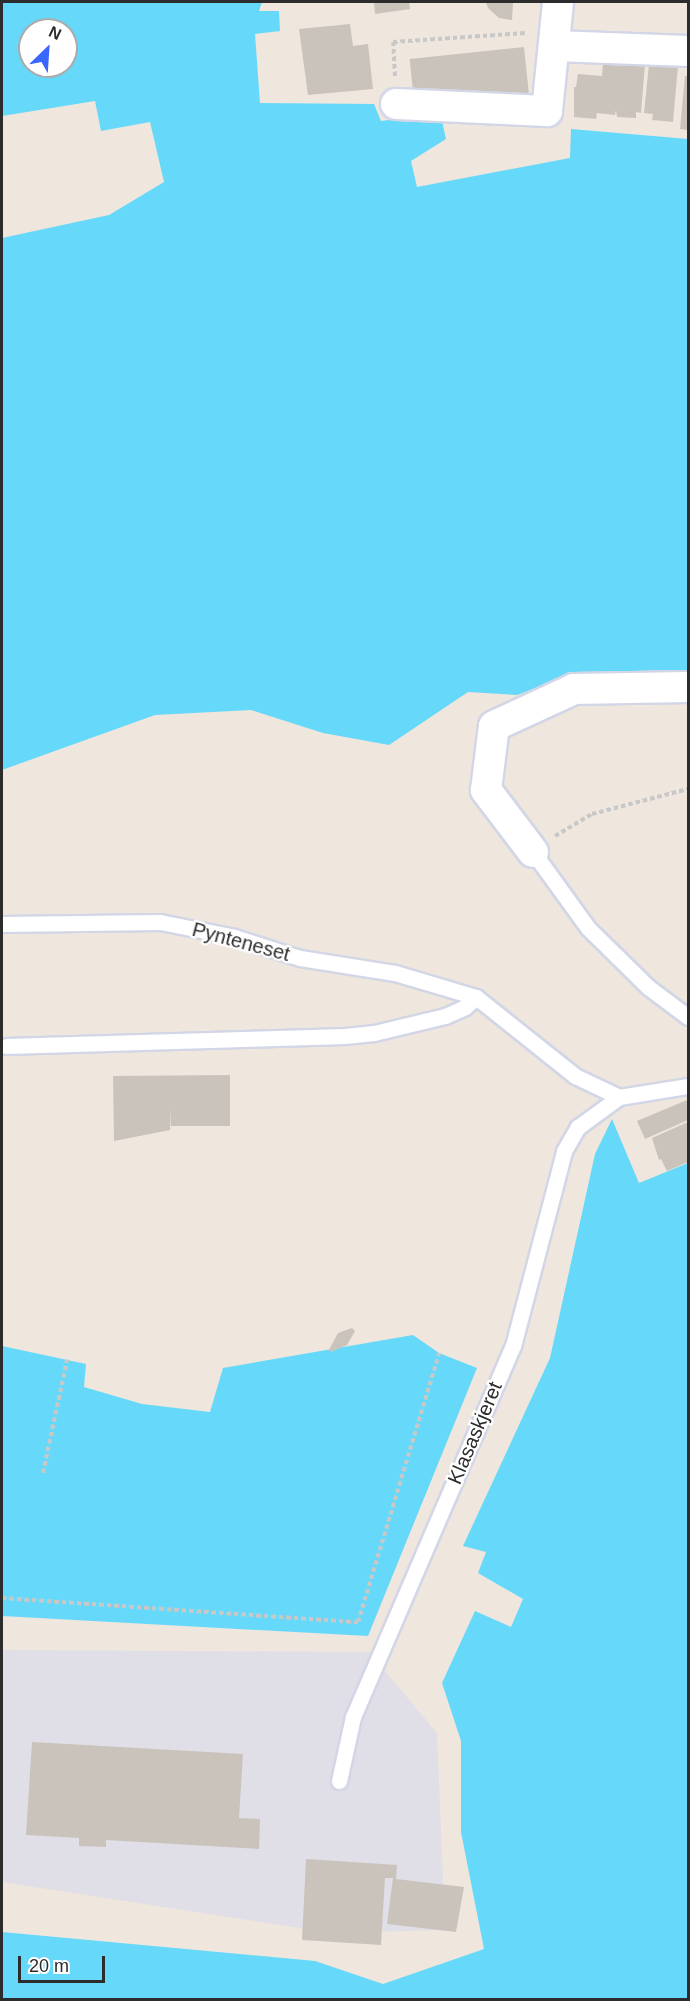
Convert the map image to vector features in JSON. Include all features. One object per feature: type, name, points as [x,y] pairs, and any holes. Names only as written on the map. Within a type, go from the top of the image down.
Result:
[{"type":"street","points":[[396,104],[547,111],[556,40],[558,2]]},
{"type":"street","points":[[556,40],[688,51]]},
{"type":"street","points":[[533,852],[486,790],[494,726],[574,689],[688,687]]},
{"type":"lane","points":[[533,852],[588,928],[648,987],[688,1017]]},
{"type":"lane","name":"Pynteneset","points":[[2,924],[160,922],[231,936],[300,958],[395,973],[476,997],[575,1076],[619,1097]]},
{"type":"lane","points":[[6,1046],[345,1036],[374,1033],[445,1016],[465,1007],[476,997]]},
{"type":"lane","points":[[619,1097],[688,1086]]},
{"type":"lane","name":"Klasaskjeret","points":[[339,1781],[353,1717],[513,1346],[564,1151],[578,1127],[619,1097]]},
{"type":"path","points":[[396,104],[393,42],[523,33],[556,40]]},
{"type":"path","points":[[533,852],[567,826],[592,814],[688,789]]},
{"type":"path","points":[[2,1598],[358,1622],[439,1353]]},
{"type":"path","points":[[43,1473],[67,1360]]},
{"type":"shaded area","points":[[2,1650],[369,1652],[437,1733],[445,1930],[332,1933],[2,1882]]},
{"type":"water","points":[[2,2],[262,2],[259,11],[279,11],[280,31],[255,34],[260,103],[374,104],[381,121],[431,115],[442,121],[446,139],[411,161],[417,187],[570,158],[571,129],[688,139],[688,672],[574,674],[517,695],[468,692],[389,745],[323,733],[251,710],[155,715],[2,770],[2,238],[109,215],[164,182],[150,122],[101,131],[95,101],[2,116]]},
{"type":"water","points":[[612,1119],[639,1183],[688,1163],[688,1999],[2,1999],[2,1932],[315,1961],[383,1984],[484,1949],[461,1832],[461,1741],[442,1683],[475,1611],[511,1627],[523,1599],[478,1573],[486,1552],[463,1546],[550,1358],[595,1154]]},
{"type":"water","points":[[413,1335],[439,1353],[477,1368],[368,1636],[2,1616],[2,1346],[86,1364],[84,1387],[142,1404],[210,1412],[223,1368]]},
{"type":"building","points":[[374,2],[409,2],[410,9],[375,14]]},
{"type":"building","points":[[486,2],[513,2],[512,20],[499,18],[488,8]]},
{"type":"building","points":[[350,24],[353,46],[368,44],[373,89],[308,95],[299,29]]},
{"type":"building","points":[[524,47],[529,93],[414,105],[410,59]]},
{"type":"building","points":[[603,63],[645,64],[641,113],[636,112],[636,118],[617,117],[616,110],[615,115],[597,113],[596,119],[574,117],[574,87],[576,87],[578,74],[602,76]]},
{"type":"building","points":[[649,64],[678,66],[673,122],[652,120],[653,114],[644,113]]},
{"type":"building","points":[[685,76],[688,76],[688,130],[680,129]]},
{"type":"building","points":[[230,1075],[230,1126],[171,1126],[171,1109],[170,1130],[114,1141],[113,1076]]},
{"type":"building","points":[[687,1100],[688,1120],[645,1139],[637,1121]]},
{"type":"building","points":[[688,1122],[688,1162],[667,1171],[661,1159],[659,1160],[652,1138]]},
{"type":"building","points":[[352,1328],[355,1331],[347,1345],[331,1352],[329,1350],[338,1333]]},
{"type":"building","points":[[32,1742],[243,1754],[239,1818],[260,1819],[259,1849],[106,1840],[106,1847],[79,1846],[79,1838],[26,1835]]},
{"type":"building","points":[[306,1859],[397,1865],[396,1879],[464,1887],[456,1932],[387,1924],[393,1878],[385,1878],[381,1945],[302,1940]]}]
